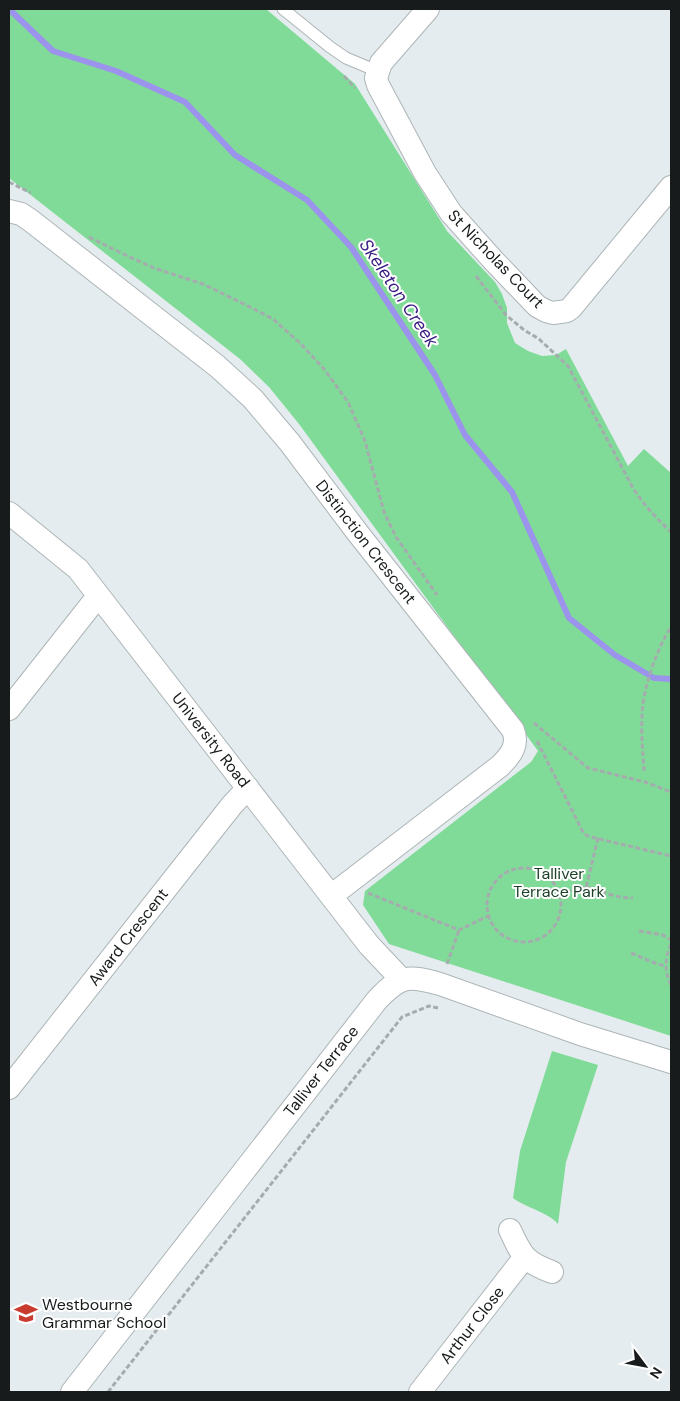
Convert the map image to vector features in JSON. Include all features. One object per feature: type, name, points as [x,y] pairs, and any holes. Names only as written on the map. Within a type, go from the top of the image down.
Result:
[{"type":"street","points":[[378,71],[381,63],[389,53],[428,9]]},
{"type":"street","name":"St Nicholas Court","points":[[378,71],[376,78],[378,85],[426,173],[451,213],[532,301],[546,311],[553,313],[564,312],[571,308],[671,187]]},
{"type":"street","name":"Distinction Crescent","points":[[9,212],[21,214],[30,220],[217,366],[254,399],[513,730],[515,744],[512,752],[500,766],[331,896]]},
{"type":"street","name":"University Road","points":[[9,513],[78,570],[369,945],[402,980]]},
{"type":"street","points":[[9,709],[98,596]]},
{"type":"street","name":"Award Crescent","points":[[9,1088],[248,788]]},
{"type":"street","points":[[402,980],[419,978],[440,984],[580,1034],[671,1062]]},
{"type":"street","name":"Talliver Terrace","points":[[72,1392],[377,1000],[388,989],[402,980]]},
{"type":"street","points":[[510,1230],[524,1258],[552,1272]]},
{"type":"street","name":"Arthur Close","points":[[420,1392],[524,1258]]},
{"type":"lane","points":[[283,9],[346,58],[378,71]]},
{"type":"path","points":[[9,182],[35,195]]},
{"type":"path","points":[[83,234],[154,268],[203,284],[246,305],[274,320],[301,344],[324,369],[348,402],[365,441],[384,512],[396,537],[439,598]]},
{"type":"path","points":[[644,771],[643,706],[657,654],[671,627]]},
{"type":"path","points":[[531,720],[588,768],[645,782],[671,792]]},
{"type":"path","points":[[536,738],[584,834],[671,856]]},
{"type":"path","points":[[586,888],[598,838]]},
{"type":"path","points":[[518,868],[531,868],[543,873],[553,882],[559,893],[561,905],[559,917],[554,927],[546,936],[535,941],[523,943],[511,941],[501,936],[492,927],[486,903],[489,891],[496,880],[506,872],[518,868]]},
{"type":"path","points":[[354,879],[362,889],[371,895],[459,930],[488,916]]},
{"type":"path","points":[[559,893],[596,888],[608,894],[633,898]]},
{"type":"path","points":[[639,931],[663,935],[671,940]]},
{"type":"path","points":[[671,944],[667,953],[666,966],[671,985]]},
{"type":"path","points":[[631,953],[666,966]]},
{"type":"path","points":[[108,1392],[402,1017],[429,1006],[445,1011]]},
{"type":"green space","name":"Talliver Terrace Park","points":[[9,9],[266,9],[355,84],[447,231],[495,282],[507,308],[507,323],[515,343],[528,351],[542,356],[556,355],[566,349],[628,466],[644,449],[671,473],[671,1036],[389,944],[363,905],[365,891],[531,762],[538,751],[299,424],[269,387],[240,359],[9,178]]},
{"type":"green space","points":[[552,1051],[598,1065],[566,1162],[558,1224],[549,1216],[513,1198],[520,1151]]},
{"type":"waterway","name":"Skeleton Creek","points":[[9,9],[53,51],[116,71],[185,102],[235,155],[307,200],[351,247],[435,375],[465,435],[512,492],[569,618],[615,655],[654,678],[671,679]]},
{"type":"place","name":"Westbourne Grammar School","points":[[26,1313]]}]
